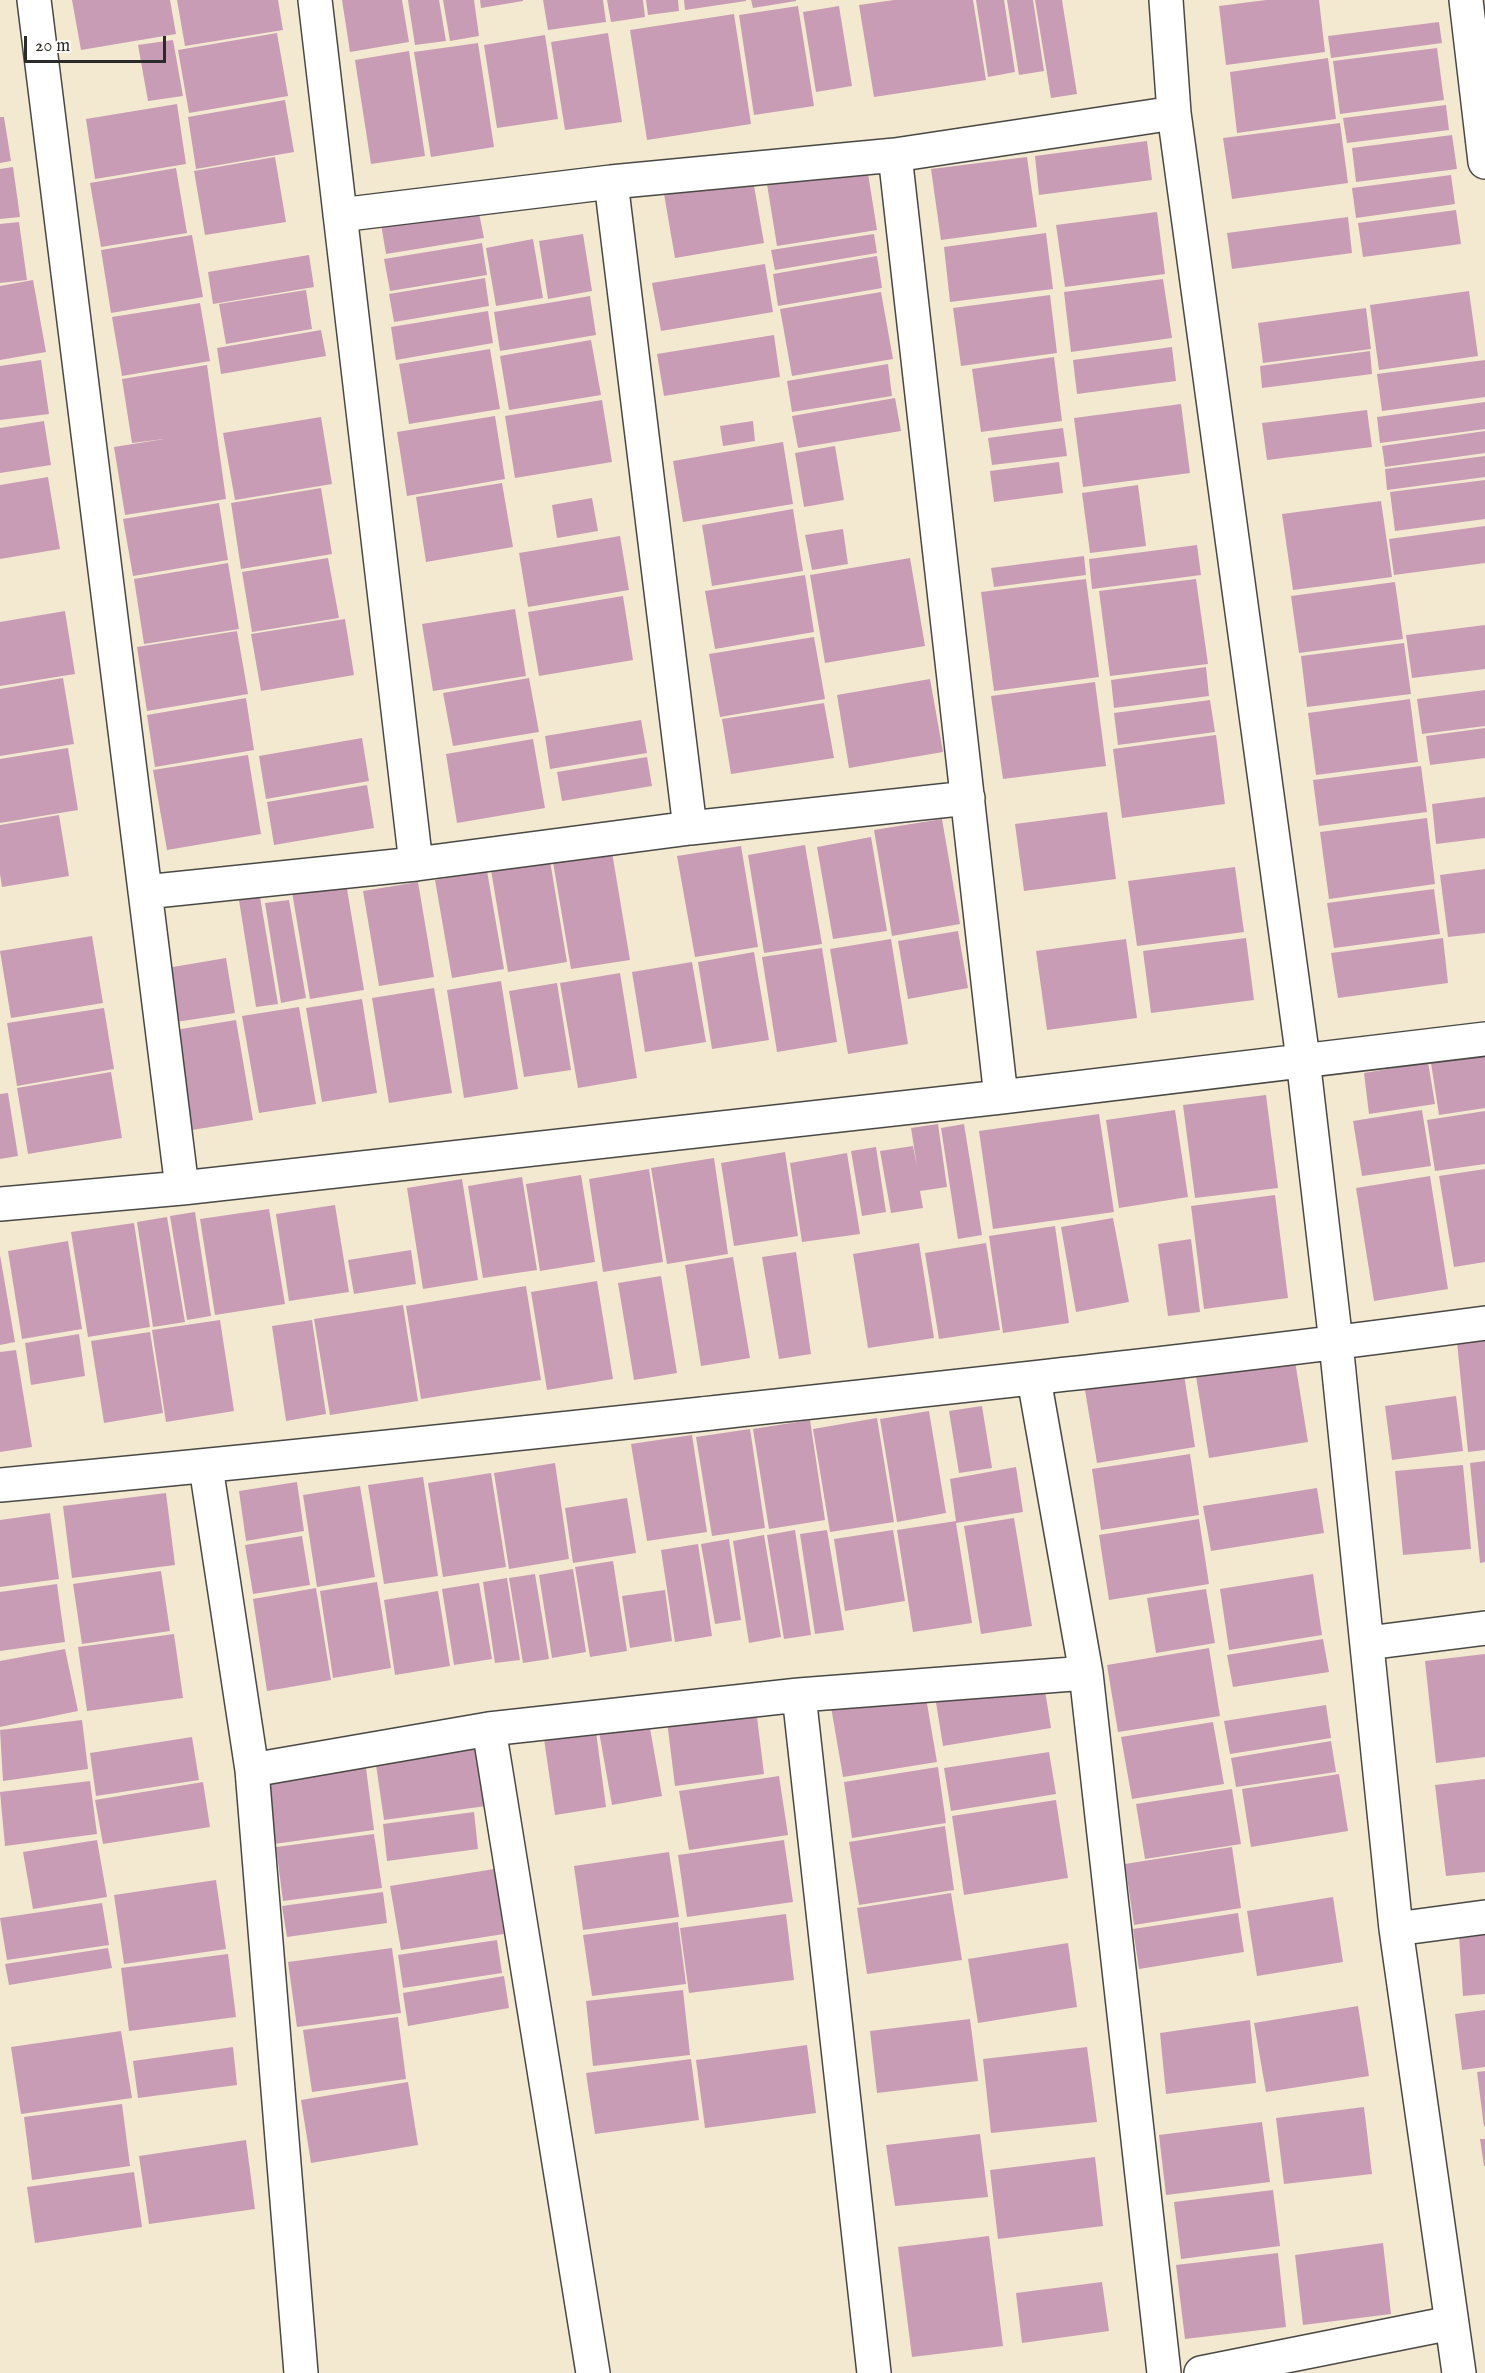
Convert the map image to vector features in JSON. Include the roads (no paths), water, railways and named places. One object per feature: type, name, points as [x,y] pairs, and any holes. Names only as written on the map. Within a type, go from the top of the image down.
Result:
[{"type":"street","points":[[34,0],[182,1188]]},
{"type":"street","points":[[315,0],[416,864]]},
{"type":"street","points":[[1166,0],[1174,113],[1303,1059],[1336,1343],[1396,1929],[1460,2373]]},
{"type":"street","points":[[1466,0],[1480,90],[1485,162]]},
{"type":"street","points":[[340,215],[611,182],[895,155],[1174,113]]},
{"type":"street","points":[[895,155],[1001,1097]]},
{"type":"street","points":[[611,182],[690,828]]},
{"type":"street","points":[[145,892],[416,864],[690,828],[968,798]]},
{"type":"street","points":[[0,1204],[182,1188],[1001,1097],[1485,1039]]},
{"type":"street","points":[[0,1485],[206,1467],[1034,1378],[1336,1343],[1485,1323]]},
{"type":"street","points":[[1034,1378],[1086,1673],[1164,2373]]},
{"type":"street","points":[[206,1467],[252,1770],[301,2373]]},
{"type":"street","points":[[1368,1643],[1485,1628]]},
{"type":"street","points":[[252,1770],[489,1729],[799,1695],[1086,1673]]},
{"type":"street","points":[[799,1695],[874,2373]]},
{"type":"street","points":[[489,1729],[593,2373]]},
{"type":"street","points":[[1396,1929],[1485,1917]]},
{"type":"street","points":[[1201,2373],[1451,2323]]}]
